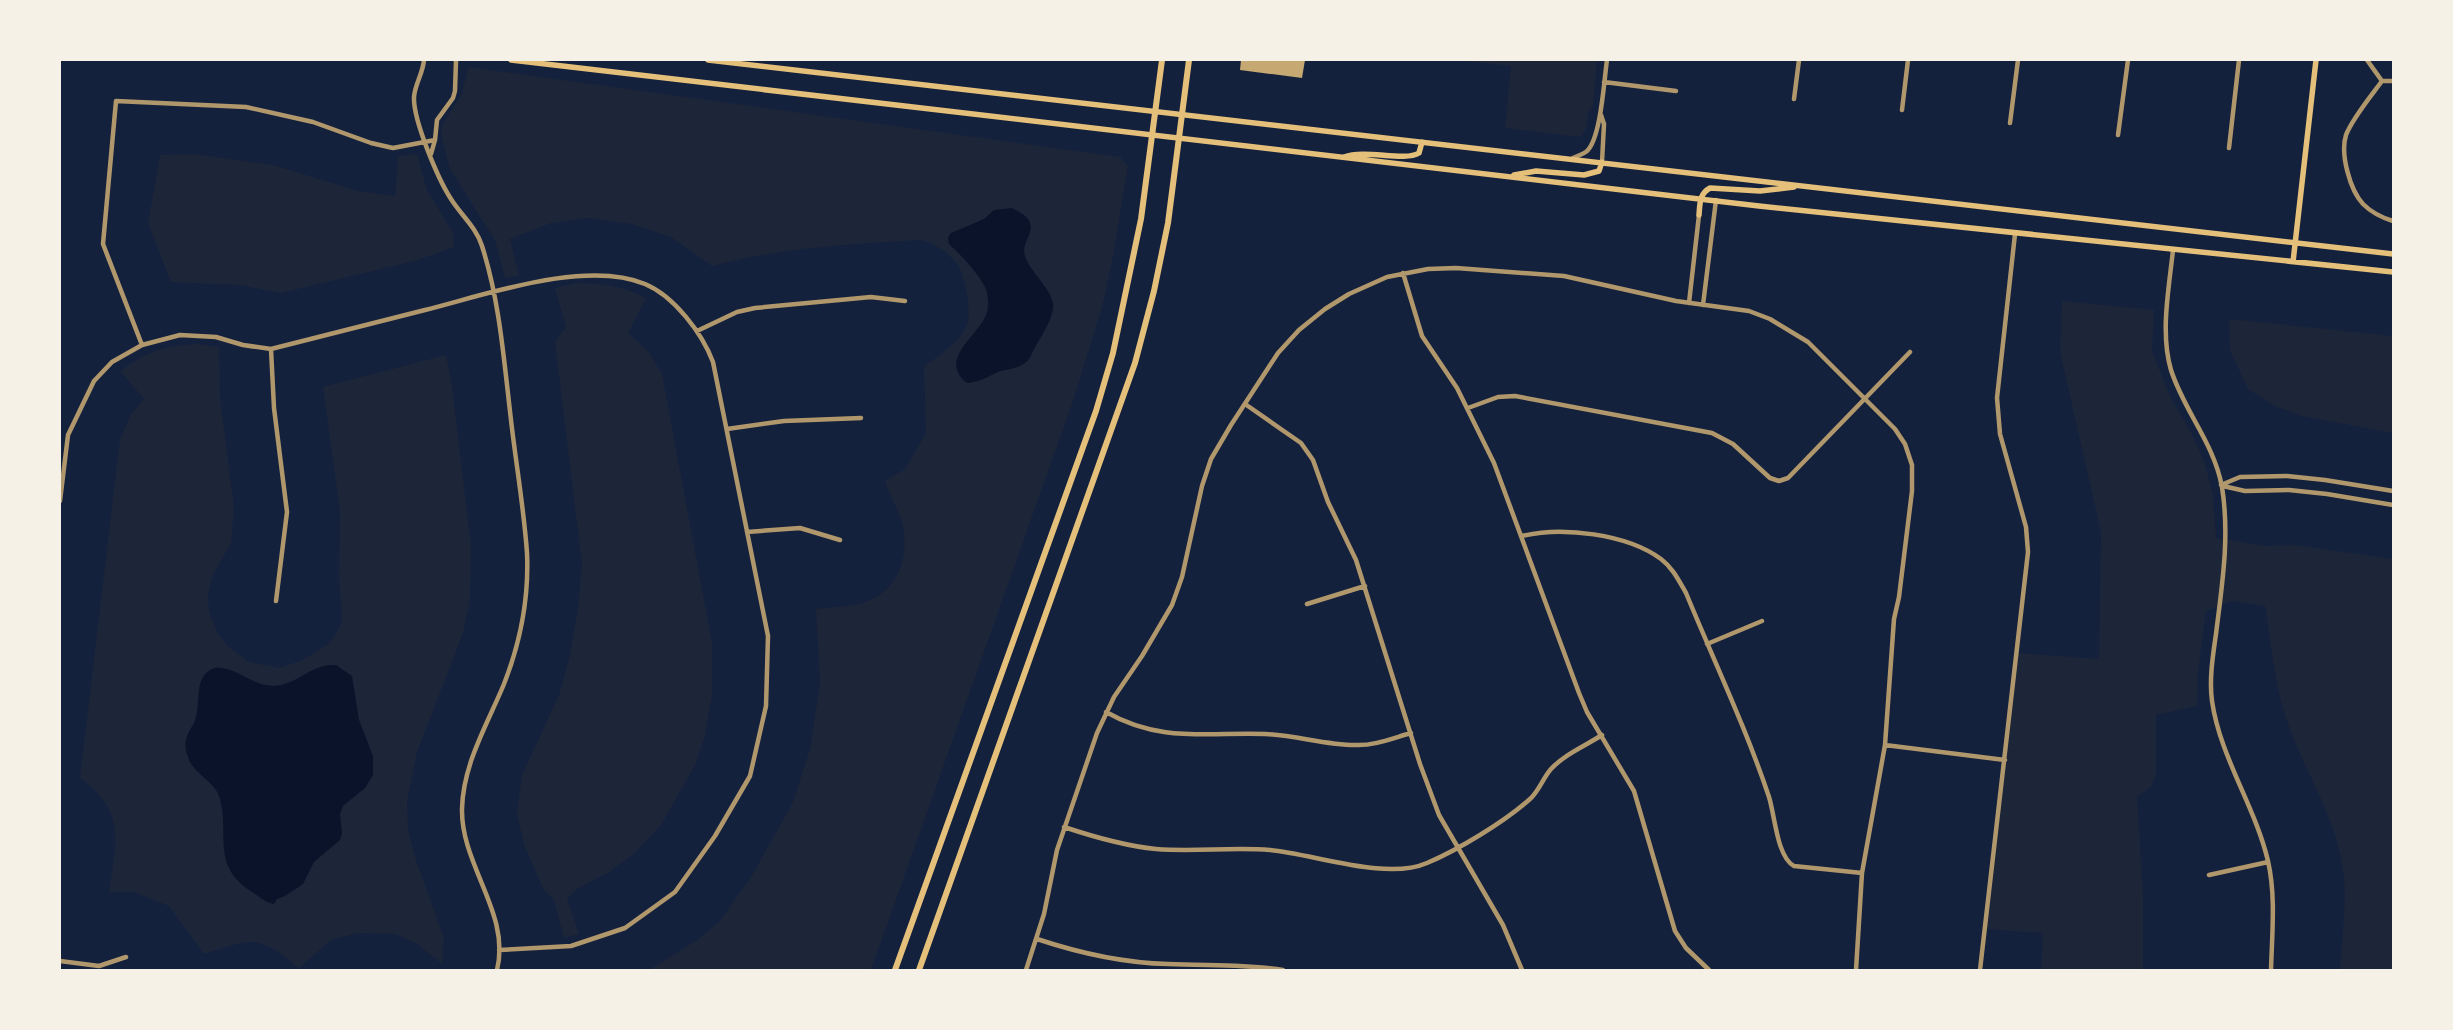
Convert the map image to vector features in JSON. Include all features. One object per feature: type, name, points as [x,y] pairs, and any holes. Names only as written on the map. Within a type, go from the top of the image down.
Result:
[{"type":"main road","points":[[511,60],[1342,158],[2015,234],[2393,272]]},
{"type":"main road","points":[[708,60],[1573,158],[2393,254]]},
{"type":"main road","points":[[895,970],[1096,411],[1129,284],[1146,190],[1162,60]]},
{"type":"main road","points":[[918,970],[1135,363],[1154,291],[1166,233],[1189,60]]},
{"type":"main road","points":[[2293,262],[2316,60]]},
{"type":"main road","points":[[1342,158],[1352,154],[1410,156],[1419,153],[1422,142]]},
{"type":"main road","points":[[1505,176],[1536,171],[1590,175],[1599,171],[1602,162]]},
{"type":"main road","points":[[1699,215],[1703,193],[1710,188],[1760,191],[1806,186]]},
{"type":"street","points":[[424,60],[414,98],[423,142],[431,154],[445,188],[477,235],[493,292],[500,326],[525,540],[525,596],[521,626],[511,666],[467,772],[462,812],[468,852],[490,901],[495,919],[499,950],[497,970]]},
{"type":"street","points":[[431,154],[435,140],[437,120],[453,98],[455,91],[456,60]]},
{"type":"street","points":[[1573,158],[1588,151],[1601,116],[1607,60]]},
{"type":"street","points":[[1794,99],[1799,60]]},
{"type":"street","points":[[1902,110],[1908,60]]},
{"type":"street","points":[[2010,123],[2018,60]]},
{"type":"street","points":[[2118,135],[2128,60]]},
{"type":"street","points":[[2229,148],[2239,60]]},
{"type":"street","points":[[2368,60],[2382,81]]},
{"type":"street","points":[[2382,81],[2393,81]]},
{"type":"street","points":[[2382,81],[2347,134],[2344,145],[2346,166],[2363,204],[2381,217],[2393,221]]},
{"type":"street","points":[[1604,82],[1676,91]]},
{"type":"street","points":[[142,345],[103,244],[116,101],[246,107],[313,122],[371,143],[393,148],[435,140]]},
{"type":"street","points":[[1601,116],[1604,124],[1602,162]]},
{"type":"street","points":[[1702,305],[1716,200]]},
{"type":"street","points":[[1689,303],[1699,215]]},
{"type":"street","points":[[1980,970],[2028,552],[2026,527],[2000,434],[1997,398],[2015,234]]},
{"type":"street","points":[[2173,250],[2166,328],[2171,370],[2214,457],[2221,485],[2226,536],[2212,667],[2212,700],[2216,721],[2260,834],[2268,862],[2272,886],[2271,970]]},
{"type":"street","points":[[1026,970],[1037,939],[1064,827],[1106,712],[1159,630],[1172,605],[1182,577],[1202,486],[1211,460],[1245,404],[1278,353],[1299,330],[1325,309],[1349,294],[1378,280],[1428,269],[1456,268],[1564,276],[1689,303],[1749,311],[1788,329],[1808,342],[1895,429],[1905,444],[1912,465],[1911,500],[1894,619],[1885,745],[1862,873],[1856,970]]},
{"type":"street","points":[[1403,273],[1417,325],[1422,336],[1468,408],[1494,462],[1578,693],[1634,791],[1675,931],[1686,948],[1709,970]]},
{"type":"street","points":[[60,501],[68,435],[94,381],[112,362],[142,345],[180,335],[194,335],[216,337],[243,345],[271,349],[493,292],[572,276],[615,276],[646,284],[676,306],[697,331],[707,347],[713,362],[768,636],[766,706],[750,776],[715,836],[675,892],[625,928],[571,946],[499,950]]},
{"type":"street","points":[[697,331],[737,312],[755,308],[871,297],[905,301]]},
{"type":"street","points":[[271,349],[274,408],[287,512],[276,601]]},
{"type":"street","points":[[1468,408],[1498,397],[1515,396],[1712,433],[1733,444],[1770,478],[1779,481],[1788,478],[1910,352]]},
{"type":"street","points":[[1245,404],[1301,443],[1314,460],[1328,502],[1356,560],[1439,814],[1503,925],[1522,970]]},
{"type":"street","points":[[727,429],[784,421],[861,418]]},
{"type":"street","points":[[2221,485],[2240,477],[2287,476],[2393,491]]},
{"type":"street","points":[[2221,485],[2245,491],[2289,490],[2327,494],[2393,505]]},
{"type":"street","points":[[747,532],[800,528],[840,540]]},
{"type":"street","points":[[1522,536],[1556,530],[1622,541],[1641,547],[1662,560],[1677,576],[1760,770],[1772,808],[1783,855],[1787,863],[1794,866],[1862,873]]},
{"type":"street","points":[[1307,604],[1365,586]]},
{"type":"street","points":[[1707,644],[1762,621]]},
{"type":"street","points":[[1106,712],[1126,724],[1149,730],[1189,735],[1265,734],[1356,746],[1373,744],[1411,733]]},
{"type":"street","points":[[1064,827],[1109,841],[1156,849],[1270,850],[1380,868],[1402,869],[1425,864],[1458,847],[1531,798],[1551,769],[1567,755],[1602,735]]},
{"type":"street","points":[[1885,745],[2005,760]]},
{"type":"street","points":[[2209,875],[2268,862]]},
{"type":"street","points":[[1037,939],[1089,954],[1134,962],[1242,965],[1283,970]]},
{"type":"street","points":[[60,961],[99,966],[126,957]]},
{"type":"shaded area","points":[[1457,60],[1597,60],[1593,105],[1588,113],[1586,129],[1580,137],[1505,128],[1511,66]]},
{"type":"shaded area","points":[[468,67],[1120,157],[1128,166],[1113,257],[1102,307],[1073,401],[871,970],[649,970],[697,940],[719,922],[753,874],[793,802],[810,749],[820,684],[816,609],[862,603],[874,598],[884,592],[898,574],[904,551],[903,527],[885,481],[905,469],[926,433],[924,367],[954,343],[967,324],[968,302],[960,269],[945,252],[930,243],[920,240],[841,245],[789,251],[712,266],[671,237],[632,224],[587,218],[551,223],[510,239],[519,276],[505,278],[495,240],[450,169],[441,134],[442,125],[462,94]]},
{"type":"shaded area","points":[[194,154],[273,165],[358,191],[395,196],[398,156],[417,154],[427,190],[453,233],[454,247],[418,260],[281,293],[239,285],[171,282],[148,223],[160,155]]},
{"type":"shaded area","points":[[1012,208],[1029,220],[1031,226],[1024,249],[1025,256],[1051,296],[1053,303],[1052,315],[1027,362],[967,383],[959,374],[956,366],[962,348],[986,315],[988,306],[987,292],[976,273],[949,244],[948,238],[951,233],[984,219],[994,210]]},
{"type":"shaded area","points":[[576,283],[612,286],[646,298],[628,333],[648,351],[662,374],[712,643],[712,696],[705,735],[695,765],[661,825],[635,853],[609,872],[577,889],[567,899],[579,934],[564,938],[554,900],[544,890],[524,845],[517,812],[522,775],[559,695],[569,659],[578,608],[582,565],[555,342],[566,327],[555,288]]},
{"type":"shaded area","points":[[2062,301],[2154,310],[2152,351],[2171,398],[2193,436],[2205,464],[2213,495],[2216,538],[2265,546],[2294,545],[2393,559],[2393,970],[2340,970],[2344,917],[2344,876],[2338,844],[2332,825],[2299,752],[2281,702],[2265,606],[2232,601],[2206,611],[2198,672],[2197,706],[2156,715],[2156,774],[2151,787],[2137,797],[2143,893],[2143,970],[2041,970],[2043,933],[1985,929],[2017,653],[2099,659],[2101,532],[2060,352]]},
{"type":"shaded area","points":[[2229,319],[2393,336],[2393,433],[2302,416],[2275,406],[2248,389],[2230,350]]},
{"type":"shaded area","points":[[198,344],[219,347],[220,398],[234,507],[231,543],[213,575],[208,593],[209,612],[217,632],[226,645],[249,662],[279,668],[303,660],[328,644],[335,636],[342,621],[339,575],[340,511],[323,387],[446,355],[452,386],[471,546],[470,599],[463,633],[417,752],[407,802],[408,830],[416,860],[444,938],[442,964],[417,944],[396,934],[358,933],[331,940],[299,968],[274,949],[255,942],[245,942],[204,954],[169,906],[134,892],[109,892],[115,843],[115,829],[112,816],[105,803],[95,791],[80,778],[120,439],[131,414],[144,399],[120,371],[147,354],[176,346]]},
{"type":"shaded area","points":[[336,665],[352,676],[359,720],[373,756],[373,775],[365,788],[343,806],[340,814],[342,833],[340,840],[314,862],[303,884],[277,899],[274,904],[265,901],[252,892],[230,870],[224,847],[222,810],[219,796],[217,791],[193,767],[187,754],[185,743],[197,714],[202,680],[210,670],[224,668],[259,683],[275,686],[291,682],[313,670]]},
{"type":"building","points":[[1241,60],[1305,60],[1302,78],[1240,70]]}]
